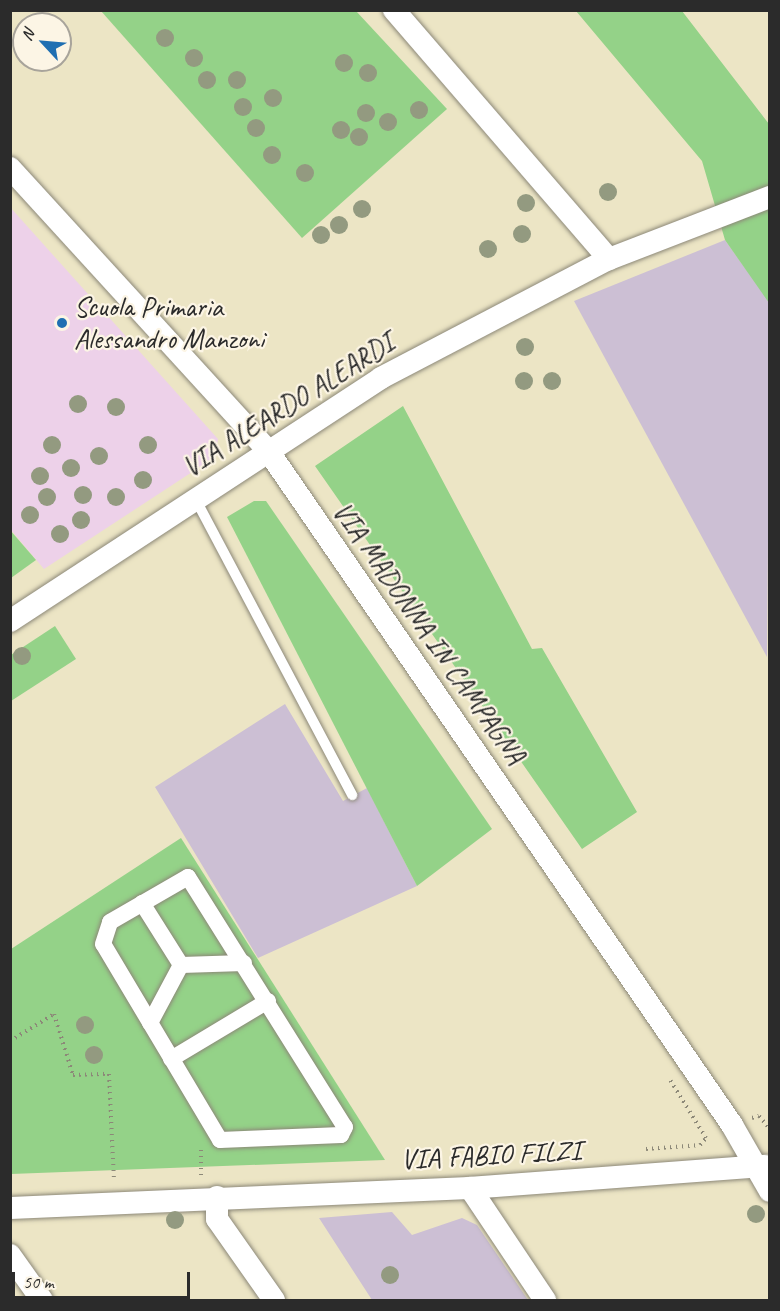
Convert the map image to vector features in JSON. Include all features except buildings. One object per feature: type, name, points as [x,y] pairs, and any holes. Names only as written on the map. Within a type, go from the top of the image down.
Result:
[{"type":"street","points":[[394,10],[609,259]]},
{"type":"street","name":"VIA MADONNA IN CAMPAGNA","points":[[10,168],[269,452],[761,1166],[770,1191]]},
{"type":"street","name":"VIA ALEARDO ALEARDI","points":[[10,621],[381,378],[609,259],[770,196]]},
{"type":"street","points":[[188,877],[244,963],[345,1126],[340,1135],[220,1140],[103,944],[110,921],[188,877]]},
{"type":"street","points":[[142,903],[181,965]]},
{"type":"street","points":[[181,965],[244,963]]},
{"type":"street","points":[[150,1023],[181,965]]},
{"type":"street","points":[[171,1059],[268,1001]]},
{"type":"street","name":"VIA FABIO FILZI","points":[[10,1208],[215,1186],[470,1188],[761,1166]]},
{"type":"street","points":[[215,1186],[217,1219],[274,1300]]},
{"type":"street","points":[[470,1188],[546,1300]]},
{"type":"street","points":[[10,1255],[42,1300]]},
{"type":"lane","points":[[196,500],[352,795]]},
{"type":"path","points":[[10,1041],[54,1014],[73,1075],[109,1074],[114,1180]]},
{"type":"path","points":[[642,1150],[700,1145],[706,1138],[662,1066]]},
{"type":"path","points":[[759,1116],[770,1130]]},
{"type":"path","points":[[190,1177],[215,1186]]},
{"type":"path","points":[[102,1180],[125,1179]]},
{"type":"shaded area","name":"Scuola Primaria Alessandro Manzoni","points":[[10,207],[218,439],[215,457],[44,569],[11,530]]},
{"type":"shaded area","points":[[725,240],[770,303],[767,657],[574,301]]},
{"type":"shaded area","points":[[285,704],[343,801],[367,788],[417,886],[258,958],[155,787]]},
{"type":"shaded area","points":[[392,1212],[412,1235],[462,1218],[477,1225],[528,1300],[372,1300],[319,1218]]},
{"type":"green space","points":[[101,11],[356,11],[447,109],[302,238]]},
{"type":"green space","points":[[576,11],[682,11],[769,124],[769,303],[725,240],[702,161]]},
{"type":"green space","points":[[403,406],[532,649],[542,648],[637,812],[582,849],[315,466]]},
{"type":"green space","points":[[254,501],[266,501],[492,829],[417,886],[227,517]]},
{"type":"green space","points":[[10,530],[36,560],[11,578],[10,578]]},
{"type":"green space","points":[[55,626],[76,659],[11,701],[11,655]]},
{"type":"green space","points":[[181,838],[385,1160],[11,1174],[11,949]]},
{"type":"place","name":"Scuola Primaria Alessandro Manzoni","points":[[62,323]]}]
